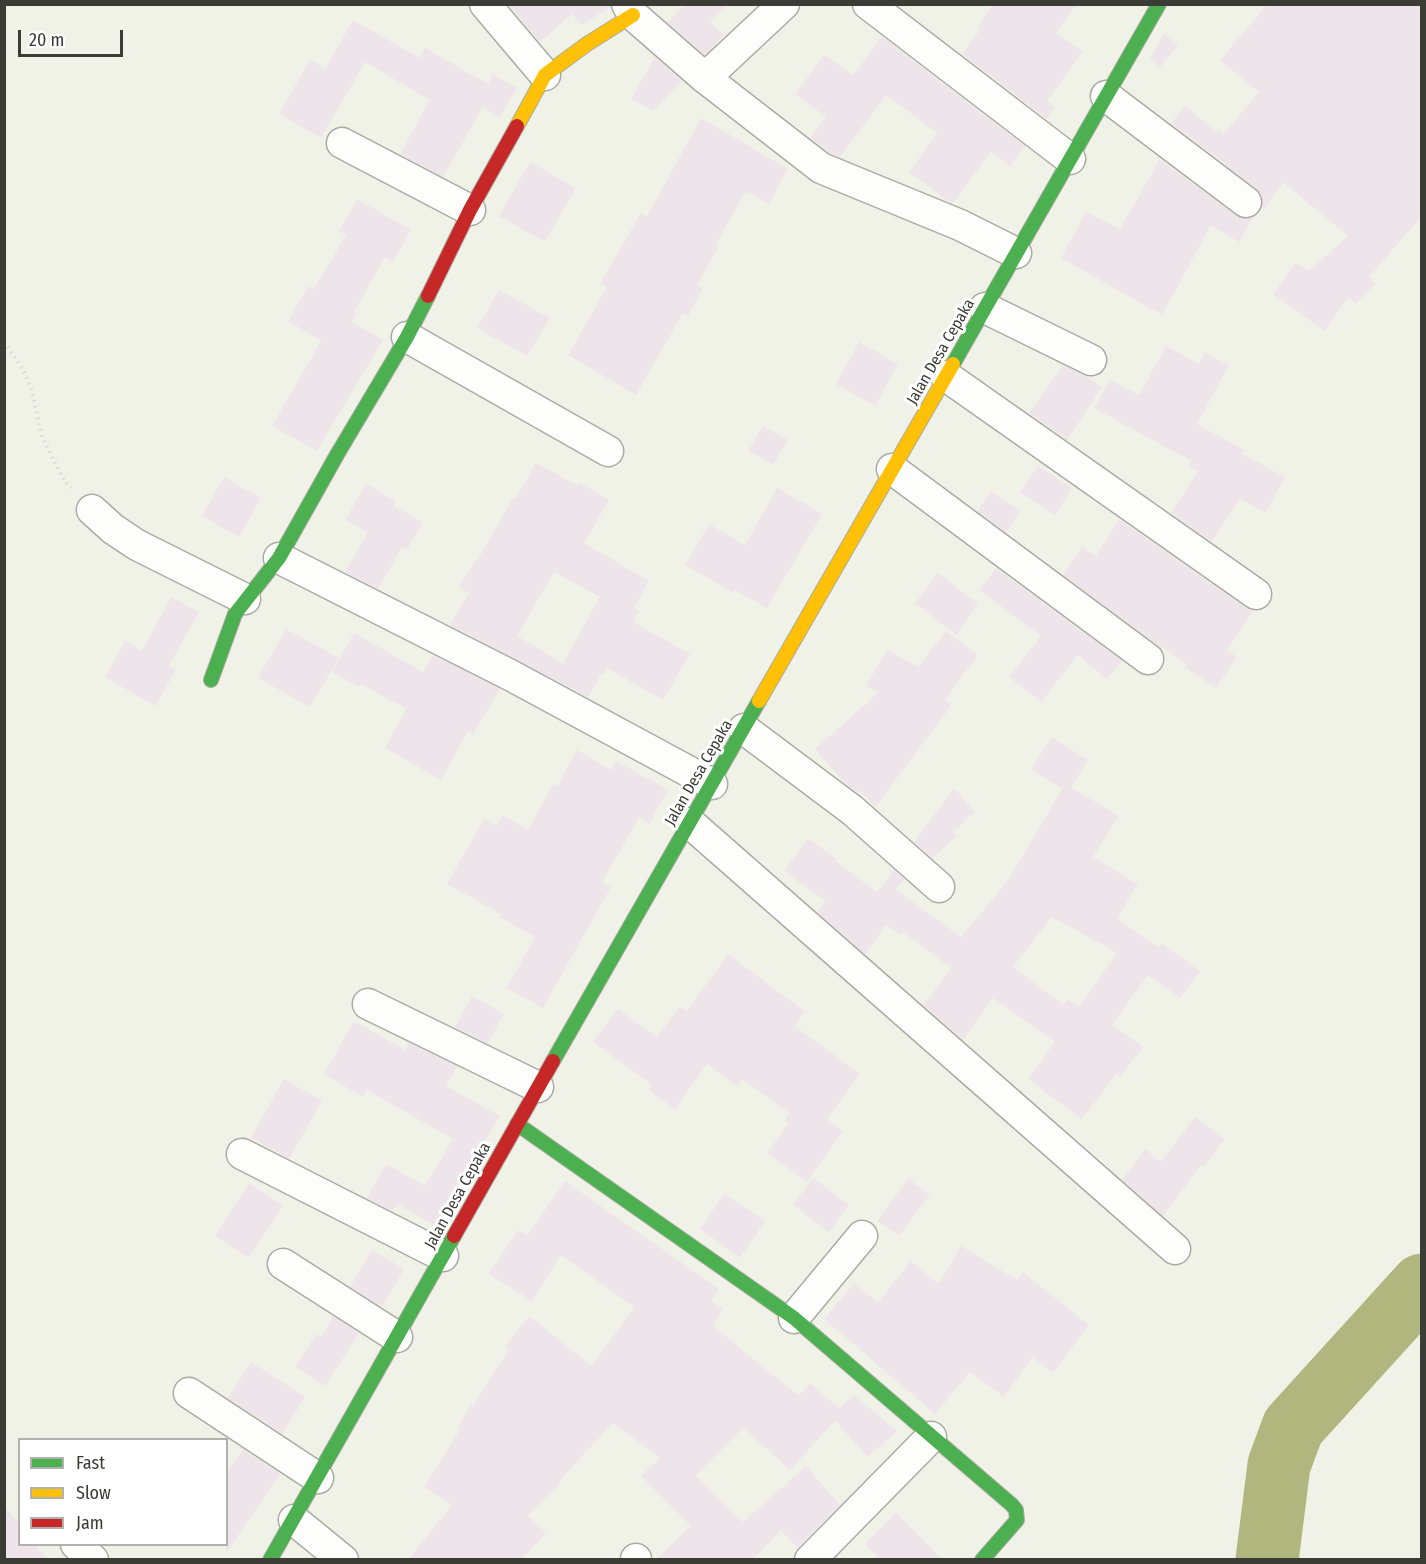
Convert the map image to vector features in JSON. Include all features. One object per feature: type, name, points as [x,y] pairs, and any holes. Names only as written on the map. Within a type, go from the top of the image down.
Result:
[{"type":"street","points":[[485,4],[545,75]]},
{"type":"street","points":[[705,78],[784,4]]},
{"type":"street","points":[[868,4],[1070,159]]},
{"type":"street","name":"Jalan Desa Cepaka","points":[[270,1560],[538,1087],[1159,4]]},
{"type":"street","points":[[211,680],[235,614],[279,558],[407,337],[470,210],[545,75],[630,10],[705,78],[821,168],[960,225],[1016,253]]},
{"type":"street","points":[[1106,96],[1246,202]]},
{"type":"street","points":[[342,143],[470,210]]},
{"type":"street","points":[[984,308],[1091,360]]},
{"type":"street","points":[[407,337],[608,451]]},
{"type":"street","points":[[946,376],[1256,594]]},
{"type":"street","points":[[892,469],[1148,659]]},
{"type":"street","points":[[92,510],[113,529],[137,545],[245,599]]},
{"type":"street","points":[[279,558],[512,676],[712,784]]},
{"type":"street","points":[[744,729],[852,810],[939,887]]},
{"type":"street","points":[[690,823],[1175,1249]]},
{"type":"street","points":[[368,1004],[538,1087]]},
{"type":"street","points":[[517,1124],[794,1318],[1016,1510],[1017,1520],[982,1560]]},
{"type":"street","points":[[242,1154],[443,1256]]},
{"type":"street","points":[[794,1318],[862,1236]]},
{"type":"street","points":[[283,1264],[397,1337]]},
{"type":"street","points":[[189,1393],[318,1478]]},
{"type":"street","points":[[810,1560],[931,1437]]},
{"type":"street","points":[[294,1520],[343,1560]]},
{"type":"street","points":[[77,1546],[93,1560]]},
{"type":"path","points":[[4,342],[23,369],[33,391],[42,437],[65,482],[92,510]]},
{"type":"building","points":[[508,4],[610,4],[610,7],[582,25],[572,14],[540,42]]},
{"type":"building","points":[[685,4],[729,4],[710,22],[724,35],[705,55],[668,23]]},
{"type":"building","points":[[993,4],[1077,4],[1056,33],[1083,52],[1047,101],[1055,107],[1047,119],[962,54],[980,30],[977,28]]},
{"type":"building","points":[[1268,4],[1422,4],[1422,216],[1369,277],[1376,284],[1355,304],[1349,297],[1324,331],[1273,294],[1296,262],[1309,271],[1348,236],[1283,182],[1264,209],[1262,208],[1262,196],[1256,188],[1171,123],[1185,106],[1217,132],[1219,129],[1224,134],[1259,92],[1220,60]]},
{"type":"building","points":[[353,20],[420,58],[425,48],[488,84],[493,74],[517,88],[500,117],[483,107],[443,177],[400,154],[430,100],[365,62],[321,138],[279,114],[310,60],[325,69]]},
{"type":"building","points":[[1164,33],[1178,46],[1160,67],[1150,58]]},
{"type":"building","points":[[882,37],[1025,146],[1010,166],[991,152],[951,203],[909,172],[937,133],[886,95],[840,157],[830,153],[810,138],[826,117],[795,94],[824,55],[853,75]]},
{"type":"building","points":[[655,57],[682,81],[653,111],[631,99]]},
{"type":"building","points":[[701,118],[788,169],[769,204],[746,191],[716,244],[719,246],[697,285],[703,288],[688,316],[683,313],[636,395],[568,355],[607,287],[600,283],[641,213],[647,216]]},
{"type":"building","points":[[1160,159],[1236,216],[1244,219],[1253,217],[1239,242],[1211,225],[1162,315],[1061,258],[1086,212],[1120,229]]},
{"type":"building","points":[[530,162],[576,188],[545,242],[499,216]]},
{"type":"building","points":[[357,199],[411,230],[393,262],[385,257],[354,312],[357,313],[352,322],[383,340],[317,451],[272,426],[321,341],[288,321],[308,286],[314,289],[346,235],[339,231]]},
{"type":"building","points":[[499,290],[550,318],[527,356],[477,328]]},
{"type":"building","points":[[859,342],[898,364],[875,406],[836,384]]},
{"type":"building","points":[[1166,346],[1199,364],[1204,352],[1229,365],[1197,424],[1244,450],[1242,454],[1285,477],[1266,513],[1240,499],[1211,542],[1171,513],[1198,471],[1189,466],[1191,461],[1094,408],[1110,380],[1139,395]]},
{"type":"building","points":[[1063,365],[1102,387],[1067,440],[1029,413]]},
{"type":"building","points":[[763,426],[788,440],[773,465],[748,451]]},
{"type":"building","points":[[536,463],[578,486],[580,483],[609,500],[584,543],[649,581],[634,608],[640,611],[633,622],[690,654],[663,700],[607,668],[588,697],[450,625],[469,593],[459,587],[475,560],[477,561],[514,496],[516,498]],"holes":[[[554,572],[600,597],[563,663],[517,636]]]},
{"type":"building","points":[[1038,466],[1072,488],[1055,515],[1020,492]]},
{"type":"building","points":[[224,477],[261,498],[239,537],[202,516]]},
{"type":"building","points":[[366,484],[396,501],[393,506],[423,522],[407,550],[402,547],[378,589],[345,572],[368,532],[345,520]]},
{"type":"building","points":[[777,488],[822,514],[767,608],[735,590],[734,593],[685,565],[709,524],[745,545]]},
{"type":"building","points":[[991,491],[1020,511],[1006,532],[977,511]]},
{"type":"building","points":[[1119,519],[1253,611],[1227,650],[1237,657],[1216,688],[1185,667],[1187,664],[1063,575],[1082,547],[1096,556]]},
{"type":"building","points":[[996,568],[1122,661],[1107,680],[1078,655],[1041,702],[1009,677],[1041,636],[979,590]]},
{"type":"building","points":[[938,573],[978,604],[956,635],[915,603]]},
{"type":"building","points":[[171,597],[199,612],[169,666],[176,670],[155,706],[105,677],[125,641],[142,651]]},
{"type":"building","points":[[286,629],[339,658],[310,707],[258,678]]},
{"type":"building","points":[[946,631],[978,655],[945,699],[951,706],[875,807],[859,790],[857,792],[846,784],[815,749],[878,693],[866,686],[887,650],[918,667]]},
{"type":"building","points":[[354,633],[423,672],[433,655],[500,689],[473,735],[468,731],[441,780],[385,748],[406,709],[361,684],[359,687],[332,672]]},
{"type":"building","points":[[1052,737],[1088,760],[1071,787],[1119,816],[1093,857],[1138,884],[1117,918],[1159,948],[1162,943],[1200,971],[1180,998],[1148,975],[1112,1025],[1143,1047],[1120,1077],[1116,1074],[1082,1119],[1028,1079],[1055,1042],[993,998],[963,1040],[924,1005],[951,968],[903,932],[900,935],[886,925],[865,954],[817,912],[825,901],[784,871],[808,838],[877,892],[894,870],[905,880],[895,889],[961,937],[1009,879],[1062,789],[1031,769]],"holes":[[[1052,917],[1117,953],[1079,1007],[1068,1000],[1064,1005],[1013,967]]]},
{"type":"building","points":[[577,750],[611,770],[616,761],[668,790],[649,824],[639,818],[602,882],[611,887],[543,1008],[507,988],[535,937],[500,917],[501,914],[447,884],[484,819],[496,826],[502,815],[528,830],[553,784],[557,786]]},
{"type":"building","points":[[954,788],[975,812],[953,832],[957,836],[932,858],[914,842]]},
{"type":"building","points":[[728,954],[805,1012],[795,1026],[860,1074],[827,1119],[843,1131],[807,1182],[767,1153],[788,1124],[784,1121],[789,1113],[742,1079],[737,1086],[707,1064],[675,1109],[648,1090],[652,1085],[593,1042],[618,1009],[657,1037],[680,1006],[687,1011]]},
{"type":"building","points":[[472,996],[504,1014],[488,1043],[455,1027]]},
{"type":"building","points":[[354,1021],[405,1050],[409,1043],[457,1066],[446,1086],[500,1116],[436,1226],[397,1204],[393,1211],[367,1198],[386,1164],[425,1186],[453,1139],[367,1090],[363,1097],[324,1074]]},
{"type":"building","points":[[284,1079],[322,1101],[289,1159],[251,1137]]},
{"type":"building","points":[[1195,1117],[1225,1139],[1204,1167],[1201,1165],[1163,1216],[1122,1180],[1145,1149],[1161,1162]]},
{"type":"building","points":[[813,1178],[849,1205],[829,1232],[793,1205]]},
{"type":"building","points":[[908,1179],[930,1194],[899,1236],[877,1221]]},
{"type":"building","points":[[565,1181],[719,1289],[711,1301],[723,1308],[713,1326],[799,1396],[810,1383],[839,1408],[854,1395],[897,1431],[868,1457],[835,1421],[790,1470],[743,1428],[696,1475],[743,1522],[806,1466],[840,1505],[797,1548],[781,1530],[752,1560],[655,1560],[691,1526],[641,1476],[660,1458],[613,1423],[559,1481],[561,1483],[528,1515],[546,1533],[521,1560],[408,1560],[452,1505],[424,1487],[459,1431],[457,1430],[471,1404],[473,1406],[509,1349],[505,1346],[529,1316],[592,1366],[634,1307],[561,1255],[532,1301],[489,1274],[518,1230],[527,1236]]},
{"type":"building","points":[[249,1183],[283,1205],[249,1258],[215,1236]]},
{"type":"building","points":[[724,1194],[765,1221],[740,1258],[700,1229]]},
{"type":"building","points":[[961,1246],[1017,1280],[1023,1272],[1089,1325],[1053,1373],[1032,1357],[1004,1397],[970,1372],[935,1414],[824,1319],[854,1283],[878,1302],[911,1261],[939,1284]]},
{"type":"building","points":[[372,1250],[404,1269],[382,1307],[350,1287]]},
{"type":"building","points":[[333,1316],[359,1333],[325,1386],[295,1367],[316,1334],[321,1337]]},
{"type":"building","points":[[251,1362],[305,1397],[282,1434],[228,1398]]},
{"type":"building","points":[[243,1449],[280,1474],[226,1553],[226,1546],[228,1546],[228,1471]]},
{"type":"building","points":[[4,1506],[18,1522],[18,1546],[37,1546],[49,1560],[4,1560]]},
{"type":"building","points":[[896,1513],[943,1560],[881,1560],[865,1544]]},
{"type":"waterway","points":[[1267,1560],[1279,1465],[1293,1427],[1422,1285]]},
{"type":"traffic: fast","points":[[953,364],[1159,4]]},
{"type":"traffic: fast","points":[[211,680],[235,614],[279,558],[407,337],[428,296]]},
{"type":"traffic: fast","points":[[553,1061],[759,701]]},
{"type":"traffic: fast","points":[[517,1124],[794,1318],[1012,1505],[1016,1510],[1017,1520],[982,1560]]},
{"type":"traffic: fast","points":[[270,1560],[454,1236]]},
{"type":"traffic: slow","points":[[517,126],[545,75],[587,44],[633,15]]},
{"type":"traffic: slow","points":[[759,701],[953,364]]},
{"type":"traffic: jam","points":[[428,296],[470,210],[517,126]]},
{"type":"traffic: jam","points":[[454,1236],[553,1061]]}]
